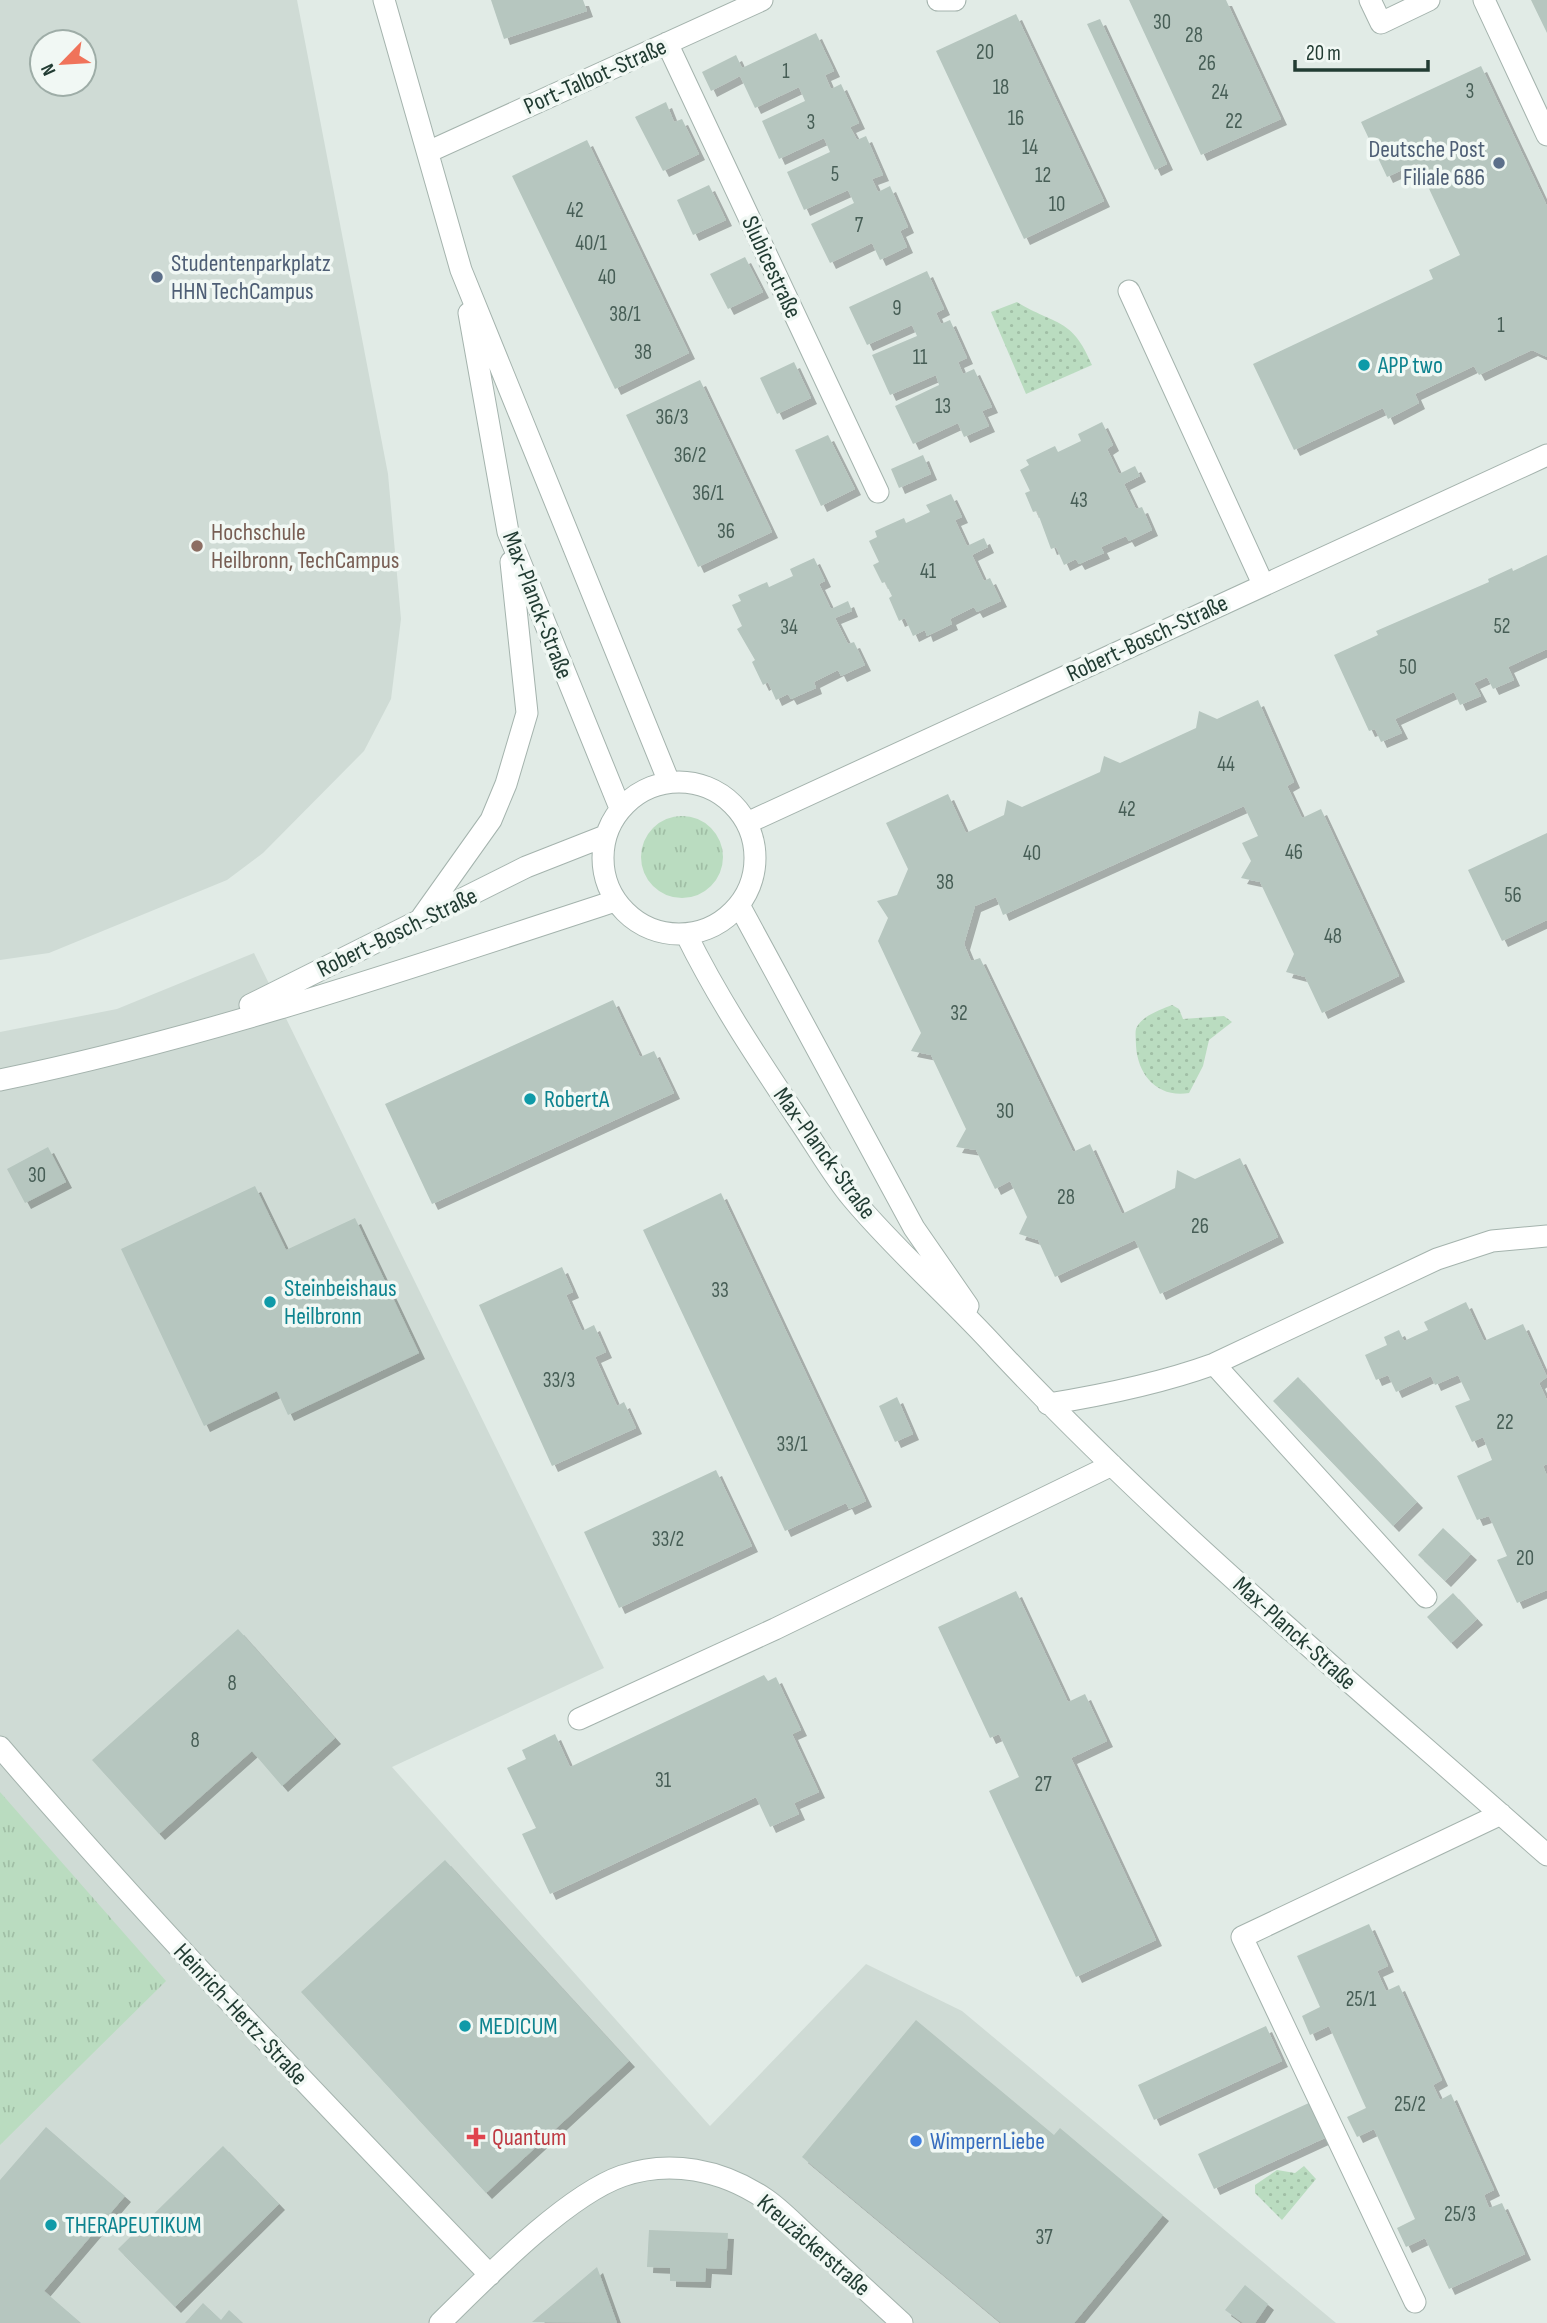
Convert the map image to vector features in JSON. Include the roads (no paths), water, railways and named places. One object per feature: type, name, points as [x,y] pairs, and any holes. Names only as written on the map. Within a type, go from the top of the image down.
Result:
[{"type":"street","name":"Max-Planck-Straße","points":[[384,0],[461,270],[508,532],[620,808]]},
{"type":"street","name":"Port-Talbot-Straße","points":[[428,152],[762,0]]},
{"type":"street","points":[[938,0],[955,0]]},
{"type":"street","points":[[1370,0],[1381,23],[1422,1]]},
{"type":"street","points":[[1484,0],[1539,96],[1547,135]]},
{"type":"street","name":"Slubicestraße","points":[[667,43],[878,492]]},
{"type":"street","name":"Max-Planck-Straße","points":[[461,270],[669,782]]},
{"type":"street","points":[[1129,291],[1263,584]]},
{"type":"street","name":"Robert-Bosch-Straße","points":[[747,823],[1547,454]]},
{"type":"street","points":[[419,921],[491,820],[506,784],[527,713],[508,532]]},
{"type":"street","points":[[669,782],[693,782],[715,790],[734,805],[747,823],[755,844],[755,866],[750,887],[739,905],[715,925],[686,934],[666,933],[646,927],[629,916],[615,901],[606,880],[602,859],[605,836],[620,808],[642,790],[669,782]]},
{"type":"street","name":"Robert-Bosch-Straße","points":[[192,1034],[526,867],[605,836]]},
{"type":"street","name":"Robert-Bosch-Straße","points":[[0,1080],[116,1055],[192,1034],[615,901]]},
{"type":"street","name":"Max-Planck-Straße","points":[[739,905],[914,1228],[997,1348]]},
{"type":"street","name":"Max-Planck-Straße","points":[[686,934],[709,982],[850,1196],[914,1266],[997,1348],[1048,1404],[1112,1465],[1313,1651],[1547,1855]]},
{"type":"street","points":[[1048,1404],[1130,1390],[1213,1364],[1447,1255],[1492,1241],[1547,1236]]},
{"type":"street","points":[[1213,1364],[1426,1597]]},
{"type":"street","points":[[579,1719],[775,1629],[1112,1465]]},
{"type":"street","name":"Heinrich-Hertz-Straße","points":[[0,1747],[85,1846],[283,2061],[490,2274]]},
{"type":"street","points":[[1415,2302],[1242,1937],[1501,1814]]},
{"type":"street","name":"Kreuzäckerstraße","points":[[440,2323],[490,2274],[557,2217],[621,2177],[655,2169],[715,2173],[766,2199],[902,2323]]},
{"type":"place","name":"Deutsche Post Filiale 686","points":[[1499,163]]},
{"type":"place","name":"Studentenparkplatz HHN TechCampus","points":[[157,277]]},
{"type":"place","name":"APP two","points":[[1364,365]]},
{"type":"place","name":"Hochschule Heilbronn, TechCampus","points":[[197,546]]},
{"type":"place","name":"RobertA","points":[[530,1099]]},
{"type":"place","name":"Steinbeishaus Heilbronn","points":[[270,1302]]},
{"type":"place","name":"MEDICUM","points":[[465,2026]]},
{"type":"place","name":"Quantum","points":[[476,2137]]},
{"type":"place","name":"WimpernLiebe","points":[[916,2141]]},
{"type":"place","name":"THERAPEUTIKUM","points":[[51,2225]]}]
